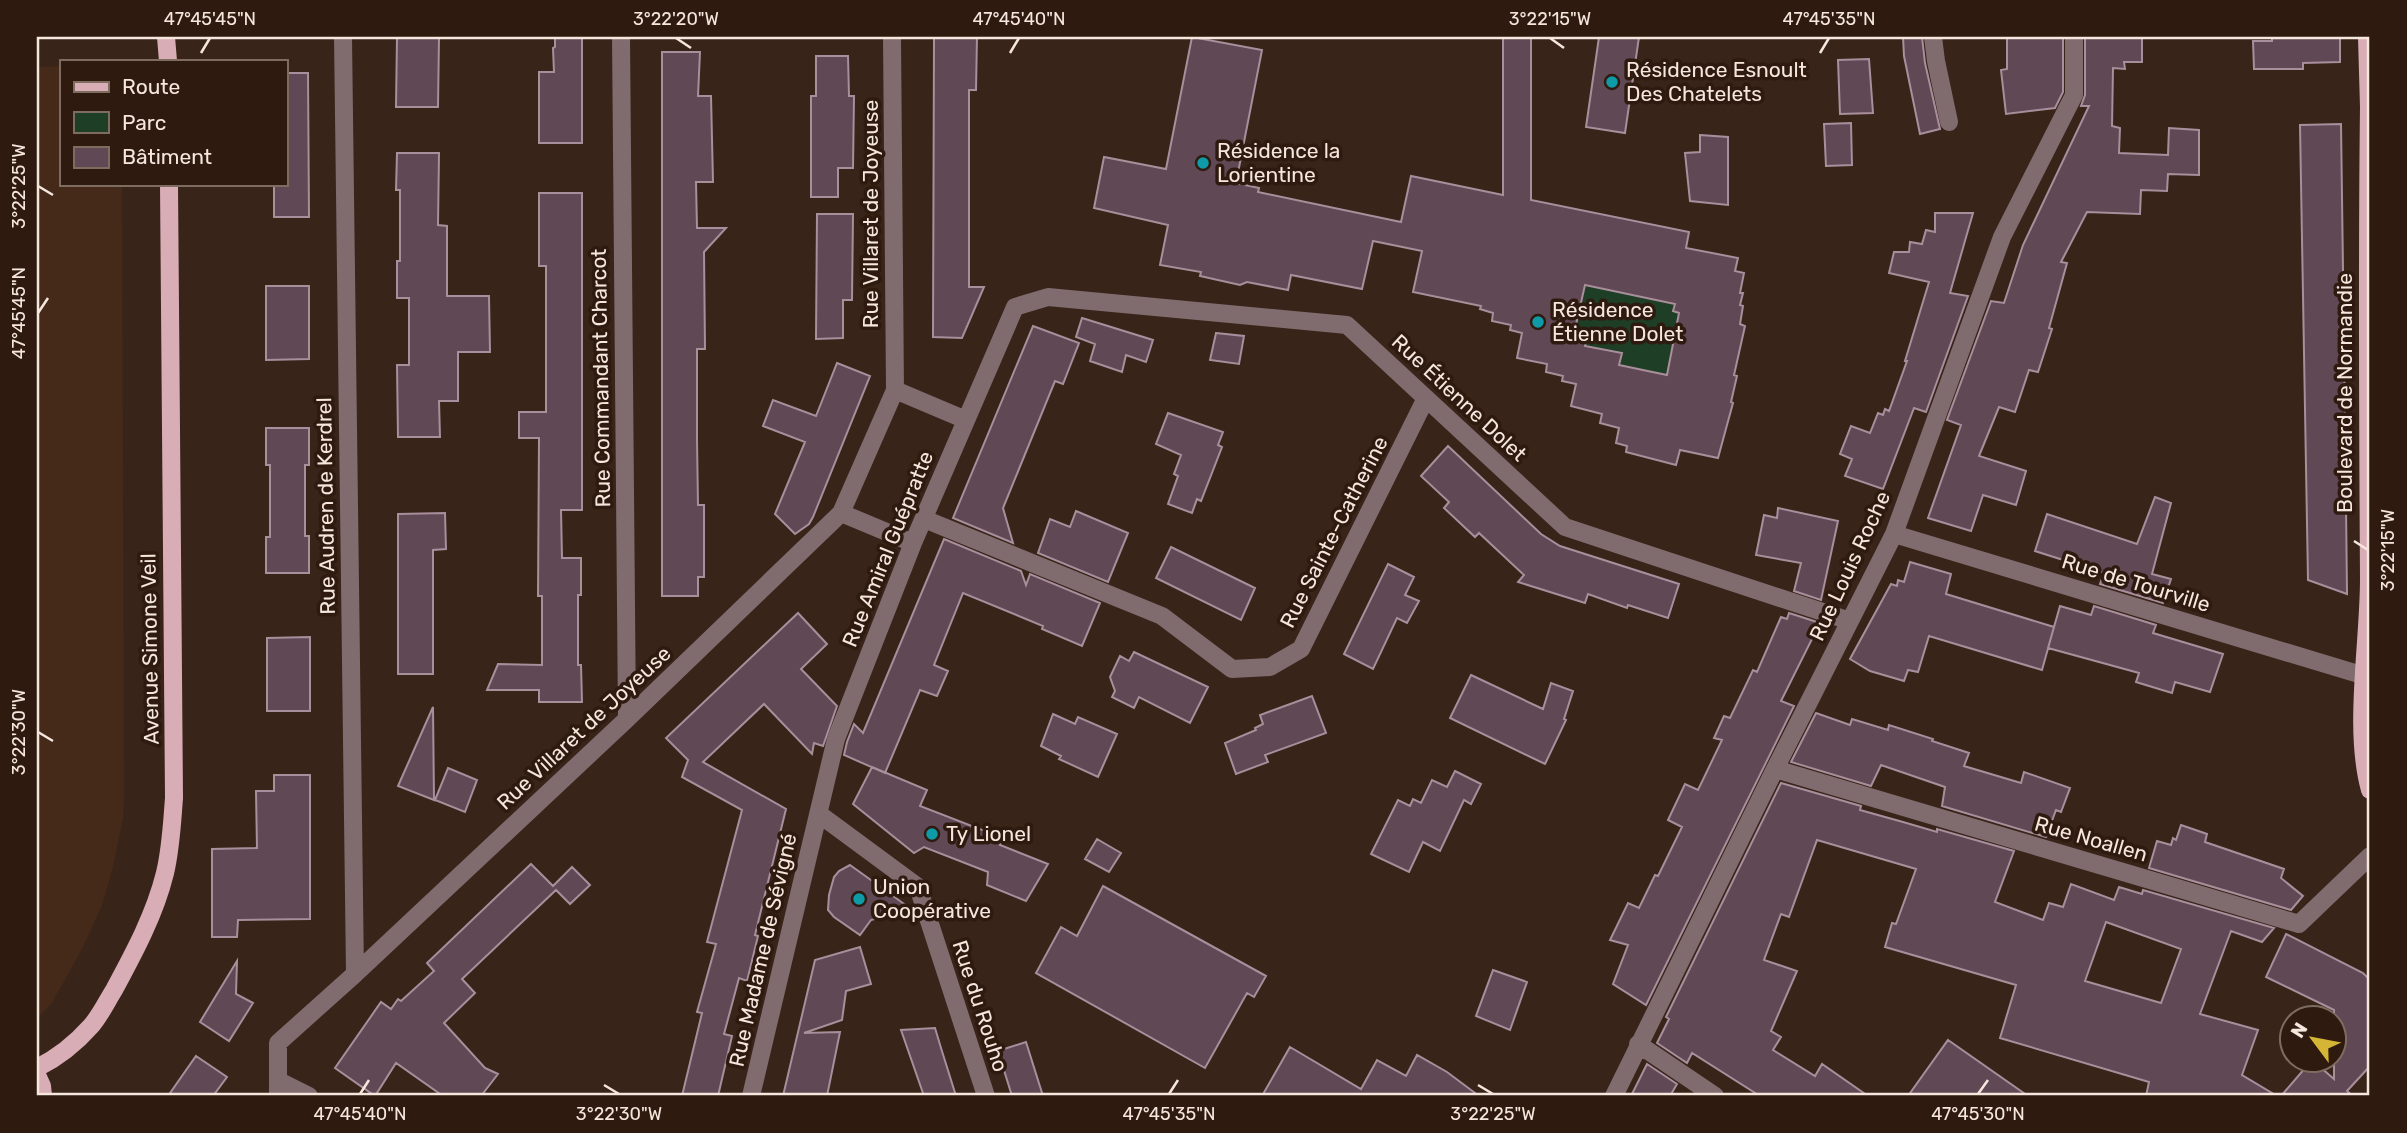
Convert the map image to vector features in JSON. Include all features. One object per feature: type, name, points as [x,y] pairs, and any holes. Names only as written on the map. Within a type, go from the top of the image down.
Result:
[{"type":"main road","points":[[166,37],[168,60]]},
{"type":"main road","name":"Boulevard de Normandie","points":[[2367,37],[2369,582],[2363,706],[2365,761],[2370,790]]},
{"type":"main road","name":"Avenue Simone Veil","points":[[37,1068],[71,1046],[93,1024],[110,996],[151,913],[165,873],[171,835],[174,799],[169,186]]},
{"type":"main road","points":[[37,1075],[43,1096]]},
{"type":"street","name":"Rue Audren de Kerdrel","points":[[343,37],[355,974]]},
{"type":"street","name":"Rue Commandant Charcot","points":[[621,37],[627,719]]},
{"type":"street","name":"Rue Villaret de Joyeuse","points":[[278,1088],[278,1043],[627,719],[841,513],[895,390],[892,37]]},
{"type":"street","points":[[1933,37],[1949,122]]},
{"type":"street","name":"Rue Louis Roche","points":[[1614,1096],[1894,534],[2002,237],[2074,95],[2074,37]]},
{"type":"street","name":"Rue Étienne Dolet","points":[[1015,307],[1048,297],[1347,324],[1566,527],[1850,621]]},
{"type":"street","name":"Rue Amiral Guépratte","points":[[818,814],[836,739],[913,542],[1015,307]]},
{"type":"street","points":[[895,390],[966,420]]},
{"type":"street","name":"Rue Sainte-Catherine","points":[[924,519],[1162,616],[1232,669],[1270,667],[1301,649],[1426,398]]},
{"type":"street","points":[[841,513],[913,542]]},
{"type":"street","name":"Rue de Tourville","points":[[1894,534],[2365,676]]},
{"type":"street","name":"Rue Noallen","points":[[1775,769],[2300,924],[2370,856]]},
{"type":"street","name":"Rue Madame de Sévigné","points":[[751,1096],[818,814]]},
{"type":"street","name":"Rue du Rouho","points":[[818,814],[918,887],[985,1096]]},
{"type":"street","points":[[1638,1044],[1715,1096]]},
{"type":"street","points":[[278,1088],[309,1096]]},
{"type":"shaded area","points":[[60,66],[60,186],[122,186],[124,794],[123,819],[102,905],[83,947],[52,1003],[37,1018],[37,67]]},
{"type":"green space","points":[[1522,272],[1675,304],[1673,311],[1679,313],[1687,366],[1627,393],[1633,368],[1619,365],[1621,353],[1585,346],[1588,331],[1575,329],[1578,315]]},
{"type":"building","points":[[397,37],[439,37],[438,107],[396,107]]},
{"type":"building","points":[[555,37],[582,37],[582,143],[539,143],[539,72],[554,72]]},
{"type":"building","points":[[934,37],[977,37],[976,90],[969,90],[969,287],[984,287],[962,338],[933,337]]},
{"type":"building","points":[[1192,37],[1262,50],[1236,183],[1259,188],[1258,192],[1401,222],[1411,176],[1503,195],[1503,37],[1531,37],[1531,200],[1689,232],[1686,248],[1738,258],[1735,271],[1744,273],[1740,293],[1743,293],[1740,305],[1743,306],[1740,324],[1745,326],[1734,375],[1737,376],[1731,402],[1733,403],[1718,458],[1680,450],[1676,465],[1626,452],[1627,446],[1616,443],[1619,428],[1600,423],[1602,414],[1571,406],[1576,384],[1562,381],[1563,376],[1546,372],[1547,364],[1517,358],[1522,333],[1510,330],[1511,325],[1492,321],[1493,313],[1480,309],[1481,306],[1413,292],[1422,251],[1373,241],[1362,289],[1291,275],[1288,290],[1247,282],[1240,285],[1200,276],[1201,272],[1160,265],[1168,225],[1094,208],[1104,157],[1166,169]],"holes":[[[1585,285],[1675,304],[1673,311],[1679,313],[1667,375],[1619,365],[1622,353],[1585,346],[1588,331],[1575,329]]]},
{"type":"building","name":"Résidence Esnoult Des Chatelets","points":[[1599,37],[1639,37],[1625,133],[1586,127]]},
{"type":"building","points":[[1903,37],[1922,37],[1940,129],[1920,134],[1904,56]]},
{"type":"building","points":[[2007,37],[2063,37],[2063,92],[2055,108],[2006,114],[2001,70],[2007,69]]},
{"type":"building","points":[[2085,37],[2142,37],[2142,62],[2124,62],[2125,69],[2113,68],[2112,126],[2120,128],[2119,153],[2168,155],[2169,128],[2199,130],[2199,175],[2168,174],[2167,191],[2141,190],[2140,214],[2087,212],[2061,262],[2067,263],[2049,328],[2052,329],[2038,372],[2029,370],[2015,412],[1999,407],[1979,456],[2026,471],[2016,505],[1983,495],[1971,531],[1928,518],[1961,425],[1947,420],[1991,301],[2004,303],[2023,245],[2089,106],[2081,106],[2085,95]]},
{"type":"building","points":[[2272,37],[2340,37],[2340,62],[2303,63],[2303,69],[2254,69],[2253,41],[2272,41]]},
{"type":"building","points":[[662,52],[700,52],[698,96],[711,96],[713,182],[696,182],[697,228],[726,228],[704,252],[705,349],[697,349],[697,439],[698,505],[704,505],[704,577],[698,577],[698,596],[662,596]]},
{"type":"building","points":[[816,56],[848,56],[849,96],[854,96],[853,168],[838,168],[838,197],[811,197],[811,96],[816,96]]},
{"type":"building","points":[[1869,59],[1873,113],[1840,114],[1838,60]]},
{"type":"building","points":[[287,73],[308,73],[309,217],[274,217],[274,186],[287,186]]},
{"type":"building","points":[[1851,123],[1852,165],[1826,166],[1824,124]]},
{"type":"building","points":[[2341,124],[2347,594],[2308,580],[2300,125]]},
{"type":"building","points":[[1700,135],[1728,137],[1728,205],[1690,201],[1685,153],[1700,152]]},
{"type":"building","points":[[397,153],[439,153],[438,225],[447,226],[447,296],[489,296],[490,352],[458,352],[458,401],[439,401],[440,437],[398,437],[397,365],[409,365],[409,298],[397,298],[400,190],[396,190]]},
{"type":"building","points":[[539,193],[582,193],[582,510],[561,510],[562,558],[581,558],[578,665],[581,665],[582,702],[539,702],[539,690],[487,690],[498,664],[542,665],[542,596],[538,596],[539,438],[519,438],[519,412],[546,412],[546,266],[539,266]]},
{"type":"building","points":[[1935,213],[1973,213],[1950,293],[1968,296],[1926,412],[1914,408],[1883,489],[1845,476],[1852,459],[1840,454],[1851,426],[1870,433],[1878,413],[1883,415],[1885,409],[1889,411],[1907,361],[1929,282],[1889,273],[1894,252],[1909,252],[1910,242],[1922,244],[1926,230],[1935,232]]},
{"type":"building","points":[[817,214],[853,214],[852,300],[843,300],[843,338],[816,339]]},
{"type":"building","points":[[266,286],[309,286],[309,359],[266,360]]},
{"type":"building","points":[[1082,318],[1153,340],[1146,362],[1126,355],[1122,372],[1090,361],[1095,344],[1076,337]]},
{"type":"building","points":[[1033,326],[1079,343],[1063,384],[1055,381],[1003,508],[1013,543],[953,518]]},
{"type":"building","points":[[1216,333],[1244,336],[1239,364],[1210,360]]},
{"type":"building","points":[[837,363],[870,376],[813,517],[809,524],[795,534],[775,514],[805,442],[763,426],[773,400],[816,416]]},
{"type":"building","points":[[1168,413],[1223,432],[1218,445],[1222,447],[1201,501],[1197,499],[1192,513],[1168,504],[1178,476],[1174,474],[1181,455],[1156,444]]},
{"type":"building","points":[[266,428],[309,428],[309,465],[305,465],[305,536],[309,536],[309,573],[266,573],[266,537],[270,537],[270,465],[266,465]]},
{"type":"building","points":[[1448,446],[1541,534],[1560,546],[1679,584],[1668,618],[1628,605],[1627,608],[1588,594],[1585,603],[1518,582],[1524,575],[1479,533],[1475,537],[1444,508],[1449,502],[1421,476]]},
{"type":"building","points":[[2155,497],[2171,503],[2152,574],[2171,579],[2163,603],[2100,584],[2104,573],[2035,551],[2047,514],[2137,544]]},
{"type":"building","points":[[1778,508],[1838,521],[1821,600],[1794,591],[1801,563],[1756,555],[1764,515],[1777,518]]},
{"type":"building","points":[[1076,511],[1128,533],[1108,582],[1038,553],[1050,519],[1070,527]]},
{"type":"building","points":[[445,513],[446,549],[433,550],[433,674],[398,674],[398,514]]},
{"type":"building","points":[[944,539],[1021,571],[1026,585],[1030,574],[1100,603],[1082,646],[1042,629],[1043,626],[963,593],[934,665],[948,671],[937,696],[920,690],[885,773],[844,755],[847,742],[854,724],[863,733]]},
{"type":"building","points":[[1171,547],[1255,588],[1241,620],[1156,578]]},
{"type":"building","points":[[1910,562],[1951,574],[1946,594],[2054,627],[2042,670],[1929,636],[1918,672],[1908,670],[1904,681],[1870,671],[1850,659],[1891,584],[1897,586],[1898,580],[1904,582]]},
{"type":"building","points":[[1388,564],[1414,577],[1405,595],[1419,601],[1407,623],[1397,618],[1373,669],[1344,654]]},
{"type":"building","points":[[2060,606],[2091,615],[2094,606],[2156,625],[2153,633],[2223,654],[2210,692],[2175,682],[2172,693],[2136,682],[2139,673],[2048,648]]},
{"type":"building","points":[[798,613],[827,644],[801,669],[837,706],[823,746],[814,743],[812,754],[764,704],[703,762],[786,809],[755,935],[758,936],[747,981],[739,978],[724,1034],[732,1036],[718,1096],[682,1096],[702,1013],[697,1012],[716,944],[707,942],[742,810],[682,777],[688,760],[666,738]]},
{"type":"building","points":[[1789,613],[1817,622],[1814,635],[1781,701],[1794,706],[1646,1005],[1613,984],[1628,945],[1610,940],[1628,903],[1639,908],[1655,875],[1658,876],[1682,827],[1668,820],[1685,784],[1698,790],[1722,740],[1714,738],[1724,716],[1730,718],[1753,670],[1757,672],[1781,617],[1787,619]]},
{"type":"building","points":[[310,637],[310,711],[267,711],[267,638]]},
{"type":"building","points":[[1134,652],[1208,687],[1190,723],[1139,697],[1134,708],[1112,697],[1115,691],[1110,677],[1120,656],[1129,661]]},
{"type":"building","points":[[1471,675],[1543,709],[1551,683],[1573,691],[1564,719],[1566,720],[1545,764],[1450,718]]},
{"type":"building","points":[[1312,696],[1326,733],[1265,755],[1268,762],[1236,774],[1225,743],[1256,730],[1255,728],[1263,724],[1260,715]]},
{"type":"building","points":[[433,707],[434,800],[398,786]]},
{"type":"building","points":[[1816,713],[1850,725],[1852,719],[1888,730],[1889,725],[1969,753],[1964,766],[2021,783],[2024,772],[2070,788],[2061,812],[2056,810],[2046,837],[1942,806],[1945,787],[1881,765],[1871,786],[1791,762]]},
{"type":"building","points":[[1053,714],[1075,724],[1078,717],[1117,734],[1098,777],[1059,759],[1061,756],[1041,746]]},
{"type":"building","points":[[872,767],[927,790],[920,806],[1003,838],[1000,845],[1048,864],[1026,901],[987,885],[988,872],[924,847],[914,853],[853,804]]},
{"type":"building","points":[[448,768],[477,780],[465,812],[435,800]]},
{"type":"building","points":[[1455,771],[1481,784],[1471,804],[1464,800],[1440,851],[1423,842],[1409,872],[1371,854],[1398,800],[1410,806],[1413,799],[1421,803],[1432,780],[1447,787]]},
{"type":"building","points":[[274,775],[310,775],[310,919],[238,920],[237,937],[212,937],[212,849],[257,848],[256,791],[274,791]]},
{"type":"building","points":[[1781,783],[1861,806],[1860,810],[2014,851],[1995,902],[2043,920],[2049,903],[2063,907],[2071,884],[2114,900],[2119,887],[2142,894],[2143,890],[2274,928],[2262,942],[2231,931],[2200,1014],[2258,1030],[2242,1075],[2277,1096],[2146,1096],[2149,1082],[2000,1038],[2016,985],[1885,947],[1892,923],[1896,924],[1916,869],[1817,840],[1789,917],[1781,914],[1764,960],[1797,971],[1771,1031],[1781,1037],[1773,1050],[1815,1076],[1822,1064],[1868,1096],[1760,1096],[1692,1053],[1687,1063],[1657,1043],[1669,1019],[1666,1017]],"holes":[[[2106,922],[2181,949],[2161,1003],[2085,981]]]},
{"type":"building","points":[[2181,825],[2207,834],[2205,842],[2284,869],[2281,878],[2303,896],[2291,910],[2149,868],[2157,841],[2171,845],[2173,838],[2176,840]]},
{"type":"building","points":[[1097,839],[1121,853],[1109,872],[1085,859]]},
{"type":"building","points":[[531,864],[553,886],[572,867],[590,885],[570,904],[556,890],[462,979],[475,993],[444,1023],[485,1068],[498,1074],[481,1096],[443,1096],[396,1063],[375,1096],[335,1068],[381,1002],[391,1009],[398,999],[401,1001],[434,971],[427,963]]},
{"type":"building","name":"Union Coopérative","points":[[850,865],[911,909],[871,920],[860,935],[834,917],[828,910],[834,877]]},
{"type":"building","points":[[1103,886],[1266,976],[1254,997],[1247,993],[1205,1068],[1036,973],[1061,927],[1077,936]]},
{"type":"building","points":[[2286,934],[2363,973],[2370,980],[2370,1066],[2347,1091],[2353,1096],[2281,1096],[2300,1074],[2328,1074],[2334,1079],[2334,1074],[2348,1074],[2348,1004],[2322,1004],[2266,977]]},
{"type":"building","points":[[860,947],[871,984],[846,991],[842,1020],[804,1033],[840,1032],[827,1096],[783,1096],[815,960]]},
{"type":"building","points":[[237,961],[236,994],[253,1003],[229,1041],[200,1022]]},
{"type":"building","points":[[1493,970],[1527,982],[1510,1030],[1476,1016]]},
{"type":"building","points":[[935,1028],[956,1096],[924,1096],[901,1030]]},
{"type":"building","points":[[1948,1040],[2028,1096],[1908,1096]]},
{"type":"building","points":[[1026,1042],[1043,1096],[1012,1096],[998,1051]]},
{"type":"building","points":[[1290,1047],[1361,1089],[1377,1060],[1406,1076],[1417,1055],[1447,1072],[1479,1096],[1262,1096]]},
{"type":"building","points":[[196,1056],[227,1077],[213,1096],[168,1096]]},
{"type":"building","points":[[1647,1064],[1677,1084],[1670,1096],[1631,1096]]},
{"type":"place","name":"Résidence Esnoult Des Chatelets","points":[[1612,82]]},
{"type":"place","name":"Résidence la Lorientine","points":[[1203,163]]},
{"type":"place","name":"Résidence Étienne Dolet","points":[[1538,322]]},
{"type":"place","name":"Ty Lionel","points":[[932,834]]},
{"type":"place","name":"Union Coopérative","points":[[859,899]]}]
